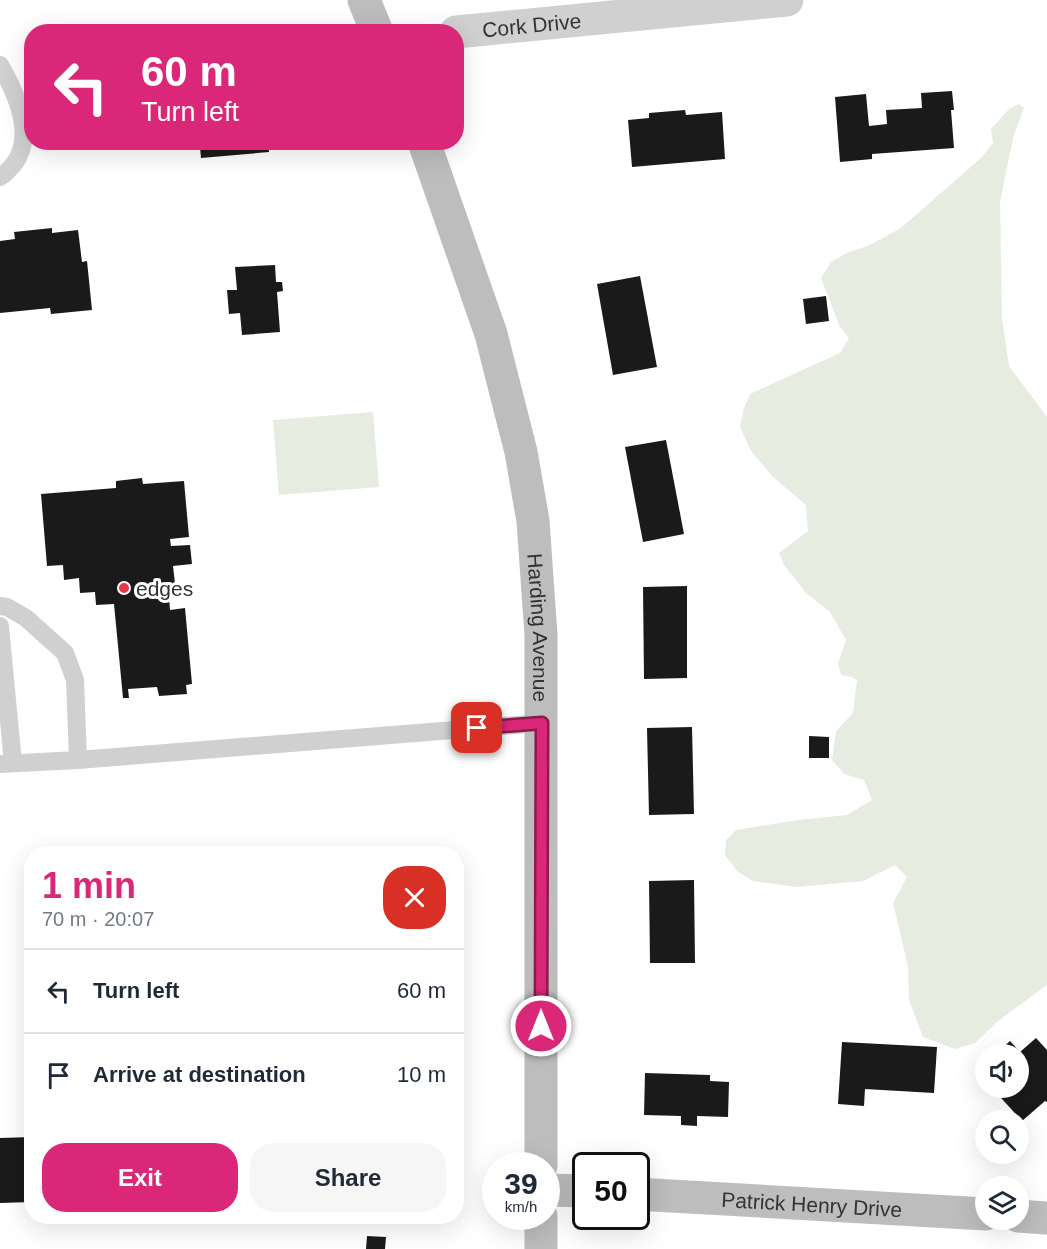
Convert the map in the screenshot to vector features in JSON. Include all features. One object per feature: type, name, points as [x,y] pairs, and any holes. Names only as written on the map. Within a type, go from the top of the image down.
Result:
[{"type":"main road","points":[[364,0],[374,24]]},
{"type":"main road","name":"Harding Avenue","points":[[427,150],[491,334],[521,452],[533,521],[541,635],[541,1152]]},
{"type":"main road","name":"Patrick Henry Drive","points":[[650,1195],[975,1213]]},
{"type":"main road","points":[[1029,1217],[1047,1218]]},
{"type":"main road","points":[[541,1230],[541,1249]]},
{"type":"street","name":"Cork Drive","points":[[464,31],[787,0]]},
{"type":"lane","points":[[0,65],[11,84],[21,113],[23,139],[17,159],[5,175],[0,177]]},
{"type":"lane","points":[[0,606],[7,607],[26,618],[65,652],[75,680],[78,760]]},
{"type":"lane","points":[[0,626],[6,764],[542,723]]},
{"type":"shaded area","points":[[1019,104],[1024,108],[1013,138],[1000,202],[1002,319],[1009,366],[1047,417],[1047,985],[998,1021],[975,1043],[955,1049],[923,1037],[909,1000],[908,966],[893,903],[907,877],[895,865],[863,881],[797,887],[753,881],[737,871],[725,855],[726,840],[736,830],[847,815],[872,800],[864,780],[844,774],[832,760],[836,731],[853,713],[857,680],[841,675],[838,663],[846,640],[830,612],[806,593],[784,565],[779,553],[808,531],[806,505],[773,477],[751,451],[740,427],[750,394],[840,353],[849,338],[840,327],[821,278],[831,262],[901,228],[981,158],[993,143],[991,129],[1009,109]]},
{"type":"shaded area","points":[[373,412],[379,487],[279,495],[273,420]]},
{"type":"building","points":[[952,91],[954,148],[872,154],[872,159],[840,162],[835,97],[866,94],[869,126],[887,124],[886,110],[922,108],[921,93]]},
{"type":"building","points":[[685,110],[686,115],[722,112],[725,159],[632,167],[628,120],[649,118],[649,113]]},
{"type":"building","points":[[200,150],[269,150],[269,152],[201,158]]},
{"type":"building","points":[[52,228],[52,233],[78,230],[82,262],[87,261],[92,310],[51,314],[50,308],[0,313],[0,241],[15,239],[14,232]]},
{"type":"building","points":[[275,265],[276,282],[282,282],[283,291],[277,292],[280,332],[242,335],[240,313],[229,314],[227,290],[237,290],[235,267]]},
{"type":"building","points":[[640,276],[657,367],[613,375],[597,284]]},
{"type":"building","points":[[826,296],[829,321],[806,324],[803,299]]},
{"type":"building","points":[[666,440],[684,534],[643,542],[625,447]]},
{"type":"building","name":"edges","points":[[142,478],[143,484],[184,481],[189,537],[170,539],[171,546],[190,545],[192,564],[173,566],[175,584],[168,585],[170,610],[185,608],[192,684],[186,685],[187,694],[159,696],[157,687],[128,689],[129,698],[123,698],[114,604],[96,605],[95,592],[80,593],[79,578],[64,580],[63,565],[47,566],[41,494],[116,488],[116,481]]},
{"type":"building","points":[[687,586],[687,678],[644,679],[643,587]]},
{"type":"building","points":[[692,727],[694,814],[649,815],[647,728]]},
{"type":"building","points":[[809,736],[829,737],[829,758],[809,758]]},
{"type":"building","points":[[694,880],[695,963],[650,963],[649,881]]},
{"type":"building","points":[[1036,1038],[1047,1050],[1047,1102],[1045,1101],[1029,1115],[1029,1110],[1012,1110],[1001,1098],[1029,1098],[1029,1044]]},
{"type":"building","points":[[842,1042],[937,1047],[934,1093],[865,1089],[864,1106],[838,1104]]},
{"type":"building","points":[[645,1073],[710,1075],[710,1081],[729,1082],[728,1117],[697,1116],[697,1126],[681,1125],[681,1116],[644,1115]]},
{"type":"building","points":[[24,1137],[24,1202],[0,1203],[0,1138]]},
{"type":"building","points":[[367,1236],[386,1237],[385,1249],[366,1249]]},
{"type":"place","name":"edges","points":[[124,588]]},
{"type":"route","points":[[477,728],[542,723],[541,1026]]}]
